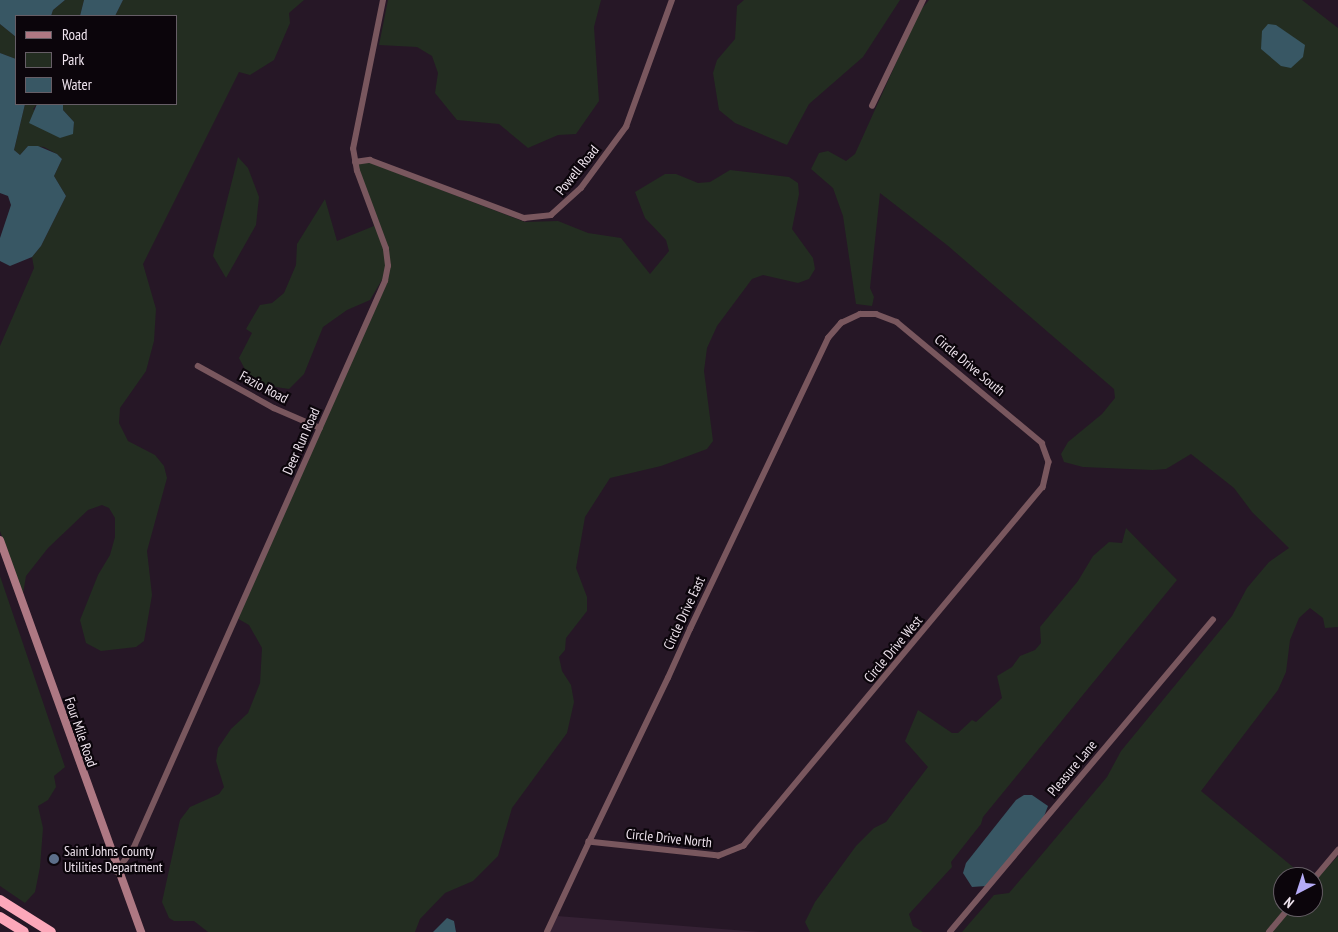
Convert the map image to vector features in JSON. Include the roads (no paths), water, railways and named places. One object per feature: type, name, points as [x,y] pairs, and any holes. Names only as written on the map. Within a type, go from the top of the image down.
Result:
[{"type":"highway","points":[[0,900],[51,932]]},
{"type":"highway","points":[[0,917],[24,932]]},
{"type":"main road","name":"Four Mile Road","points":[[0,540],[116,872],[140,932]]},
{"type":"street","name":"Deer Run Road","points":[[116,872],[134,847],[387,274],[386,249],[355,162],[354,141],[383,0]]},
{"type":"street","name":"Powell Road","points":[[355,162],[370,160],[524,218],[551,215],[581,188],[632,118],[672,0]]},
{"type":"street","points":[[872,106],[923,0]]},
{"type":"street","name":"Circle Drive South","points":[[856,315],[876,314],[900,324],[1038,439],[1049,462]]},
{"type":"street","name":"Circle Drive East","points":[[547,932],[828,338],[842,323],[856,315]]},
{"type":"street","name":"Fazio Road","points":[[198,366],[274,408],[320,428]]},
{"type":"street","name":"Circle Drive West","points":[[744,846],[1042,490],[1048,475],[1049,462]]},
{"type":"street","name":"Pleasure Lane","points":[[950,932],[1213,620]]},
{"type":"street","name":"Circle Drive North","points":[[590,842],[719,856],[744,846]]},
{"type":"street","points":[[1323,868],[1338,850]]},
{"type":"street","points":[[1269,932],[1282,917]]},
{"type":"water","points":[[0,0],[65,0],[53,10],[51,15],[15,15],[15,36],[0,24]]},
{"type":"water","points":[[84,0],[123,0],[116,15],[80,15]]},
{"type":"water","points":[[1268,24],[1276,25],[1305,45],[1303,57],[1291,68],[1281,66],[1261,49],[1262,31]]},
{"type":"water","points":[[0,53],[15,59],[15,105],[25,105],[14,150],[20,155],[28,146],[38,146],[57,154],[62,159],[54,176],[66,196],[41,246],[32,257],[10,266],[0,261],[0,238],[11,205],[8,196],[0,193]]},
{"type":"water","points":[[37,105],[63,105],[63,110],[74,122],[73,134],[60,138],[29,123]]},
{"type":"water","points":[[1024,795],[1032,795],[1048,806],[1043,819],[986,886],[972,887],[963,873],[966,863],[1016,800]]},
{"type":"water","points":[[447,918],[454,921],[456,932],[433,932]]},
{"type":"place","name":"Saint Johns County Utilities Department","points":[[54,859]]}]
